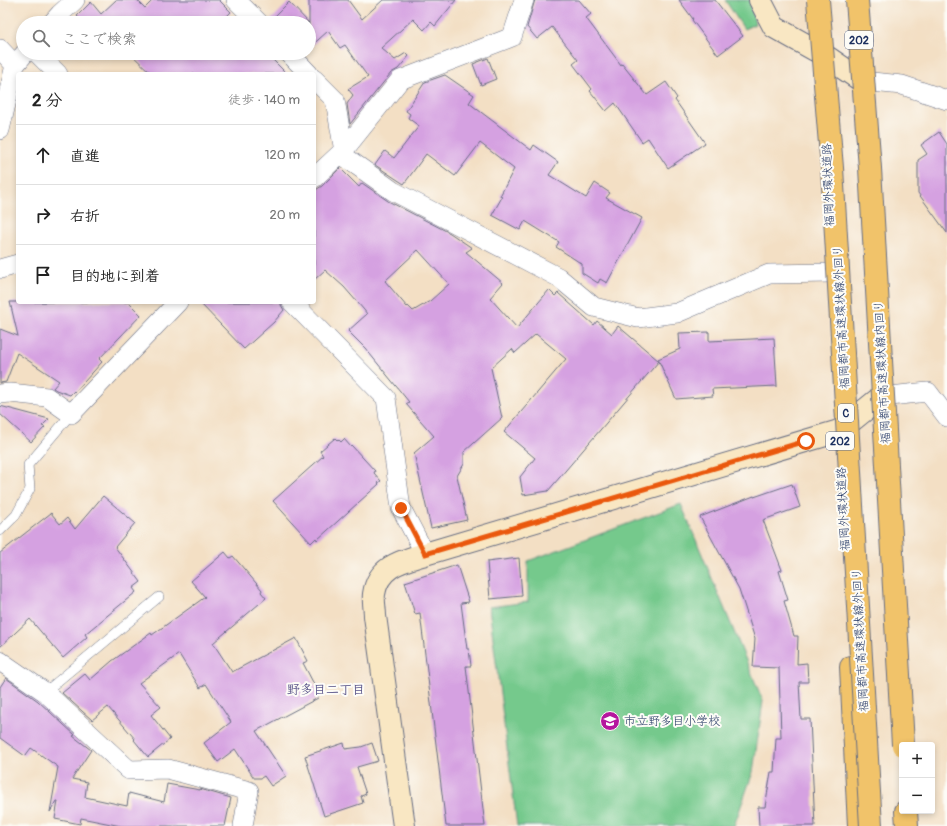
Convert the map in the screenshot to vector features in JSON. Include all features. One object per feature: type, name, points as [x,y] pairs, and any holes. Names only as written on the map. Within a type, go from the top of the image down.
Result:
[{"type":"highway","name":"福岡外環状道路","points":[[819,0],[824,55],[831,272],[859,826]]},
{"type":"highway","name":"福岡都市高速環状線外回り","points":[[819,0],[832,168],[871,826]]},
{"type":"highway","name":"202","points":[[856,0],[901,742]]},
{"type":"highway","name":"福岡都市高速環状線内回り","points":[[856,0],[870,168],[904,742]]},
{"type":"highway","points":[[906,814],[907,826]]},
{"type":"street","points":[[58,16],[75,0]]},
{"type":"street","points":[[236,0],[252,16]]},
{"type":"street","points":[[316,176],[344,150],[400,80],[512,37],[524,0]]},
{"type":"street","points":[[760,0],[774,27],[824,55],[862,81],[902,85],[947,100]]},
{"type":"street","points":[[0,49],[16,57]]},
{"type":"street","points":[[16,72],[20,60]]},
{"type":"street","points":[[44,60],[56,72]]},
{"type":"street","points":[[296,60],[307,72]]},
{"type":"street","points":[[0,130],[16,73]]},
{"type":"street","points":[[316,81],[335,100],[345,157],[394,191],[558,277],[594,307],[638,318],[677,313],[769,274],[831,272]]},
{"type":"street","points":[[0,269],[16,265]]},
{"type":"street","points":[[0,394],[10,393],[47,397],[71,414],[176,304]]},
{"type":"street","points":[[294,304],[386,398],[401,508],[425,554]]},
{"type":"street","points":[[404,826],[375,616],[374,596],[376,586],[382,575],[393,565],[425,554],[839,431],[881,397],[928,392],[947,417]]},
{"type":"street","points":[[0,661],[45,692],[129,770],[168,769],[249,791],[243,826]]},
{"type":"lane","points":[[0,531],[16,515],[30,490],[28,465],[71,414]]},
{"type":"lane","points":[[45,692],[159,597]]},
{"type":"green space","points":[[725,0],[750,0],[755,24],[744,29]]},
{"type":"green space","points":[[681,504],[763,701],[753,772],[734,826],[517,826],[489,607],[528,602],[528,561]]},
{"type":"building","points":[[116,0],[137,0],[145,8],[153,0],[219,0],[231,12],[227,16],[77,16],[91,2],[101,14]]},
{"type":"building","points":[[309,0],[348,0],[362,19],[383,0],[456,0],[435,26],[431,22],[424,30],[413,19],[381,48],[395,60],[406,53],[409,56],[398,69],[391,73],[350,124],[347,104],[353,95],[348,89],[368,77],[345,45],[340,48],[328,31],[316,42],[316,16],[309,16]]},
{"type":"building","points":[[535,0],[579,0],[591,14],[586,18],[621,65],[622,64],[647,95],[666,82],[677,98],[675,100],[705,143],[668,168],[648,138],[642,142],[615,103],[606,111],[590,91],[592,89],[573,64],[578,60],[552,27],[537,39],[527,27]]},
{"type":"building","points":[[679,0],[715,0],[743,36],[718,55]]},
{"type":"building","points":[[289,2],[302,16],[275,16]]},
{"type":"building","points":[[488,58],[496,79],[481,85],[473,64]]},
{"type":"building","points":[[137,60],[273,60],[285,72],[150,72]]},
{"type":"building","points":[[445,75],[474,95],[469,103],[531,150],[534,145],[558,162],[549,175],[586,198],[595,183],[610,193],[606,198],[642,218],[607,283],[600,279],[598,283],[582,273],[582,264],[556,247],[559,242],[525,221],[520,230],[492,215],[502,197],[500,196],[514,169],[480,143],[455,176],[426,154],[404,184],[375,165],[385,151],[394,158],[419,126],[408,118],[410,114],[406,111],[425,82]]},
{"type":"building","points":[[939,132],[947,144],[947,233],[918,193],[918,160],[927,154],[921,145]]},
{"type":"building","points":[[340,168],[359,187],[362,183],[388,201],[450,233],[472,248],[466,252],[503,283],[490,298],[517,328],[549,290],[555,296],[558,293],[594,325],[597,321],[612,334],[618,326],[659,361],[548,491],[523,495],[520,477],[535,458],[504,432],[566,359],[536,334],[515,353],[512,349],[491,368],[502,418],[464,452],[464,464],[457,476],[467,520],[431,528],[414,453],[434,436],[406,404],[409,402],[365,348],[348,331],[367,314],[344,287],[325,270],[316,278],[316,190],[322,186]],"holes":[[[418,250],[449,284],[430,301],[413,311],[408,306],[407,307],[385,281]]]},
{"type":"building","points":[[10,302],[16,302],[16,304],[130,304],[141,315],[99,359],[102,362],[75,392],[74,391],[70,395],[53,388],[59,381],[17,353],[6,382],[0,383],[0,329],[18,336]]},
{"type":"building","points":[[201,304],[281,304],[284,310],[274,322],[244,349]]},
{"type":"building","points":[[709,332],[709,341],[774,338],[777,386],[712,389],[713,396],[676,399],[658,359],[680,349],[679,333]]},
{"type":"building","points":[[0,406],[49,419],[42,426],[45,427],[31,442],[0,414]]},
{"type":"building","points":[[335,438],[341,442],[344,439],[351,447],[352,446],[375,471],[374,473],[381,481],[317,540],[316,538],[311,543],[273,501],[323,456],[320,451]]},
{"type":"building","points":[[792,484],[800,507],[763,520],[782,570],[779,571],[788,600],[784,601],[794,636],[798,636],[797,664],[807,663],[808,682],[799,682],[801,719],[810,719],[815,826],[759,826],[758,807],[765,807],[771,772],[774,772],[776,738],[781,738],[779,668],[753,667],[755,639],[739,589],[700,517],[754,496]]},
{"type":"building","points":[[103,496],[135,523],[115,547],[141,582],[133,588],[136,592],[85,634],[87,637],[63,658],[30,619],[0,647],[0,553],[51,513],[60,524],[67,518],[75,529]]},
{"type":"building","points":[[225,552],[230,558],[233,556],[262,590],[261,592],[266,598],[213,643],[232,672],[296,638],[308,661],[303,663],[317,690],[315,691],[318,698],[256,731],[286,776],[271,786],[264,776],[261,778],[254,778],[235,749],[218,762],[204,743],[231,722],[206,684],[200,688],[179,654],[139,683],[161,707],[151,715],[170,739],[148,757],[108,707],[92,720],[62,693],[85,674],[90,680],[112,661],[151,633],[152,635],[205,597],[191,581]]},
{"type":"building","points":[[519,558],[522,596],[490,599],[487,562]]},
{"type":"building","points":[[457,565],[469,602],[461,603],[467,649],[469,649],[471,666],[466,666],[485,826],[446,826],[420,613],[415,614],[405,582]]},
{"type":"building","points":[[6,678],[38,701],[75,735],[73,736],[91,750],[72,779],[87,782],[85,797],[127,806],[129,793],[164,802],[167,784],[200,789],[231,798],[225,826],[121,826],[81,818],[80,824],[55,819],[58,801],[50,812],[58,767],[31,748],[25,756],[0,738],[0,687]]},
{"type":"building","points":[[344,743],[345,749],[361,747],[372,743],[378,761],[357,767],[366,794],[361,796],[363,803],[324,816],[305,756]]},
{"type":"place","name":"市立野多目小学校","points":[[610,721]]},
{"type":"district","name":"野多目二丁目","points":[[326,689]]},
{"type":"route","points":[[401,508],[425,554],[806,441]]}]
